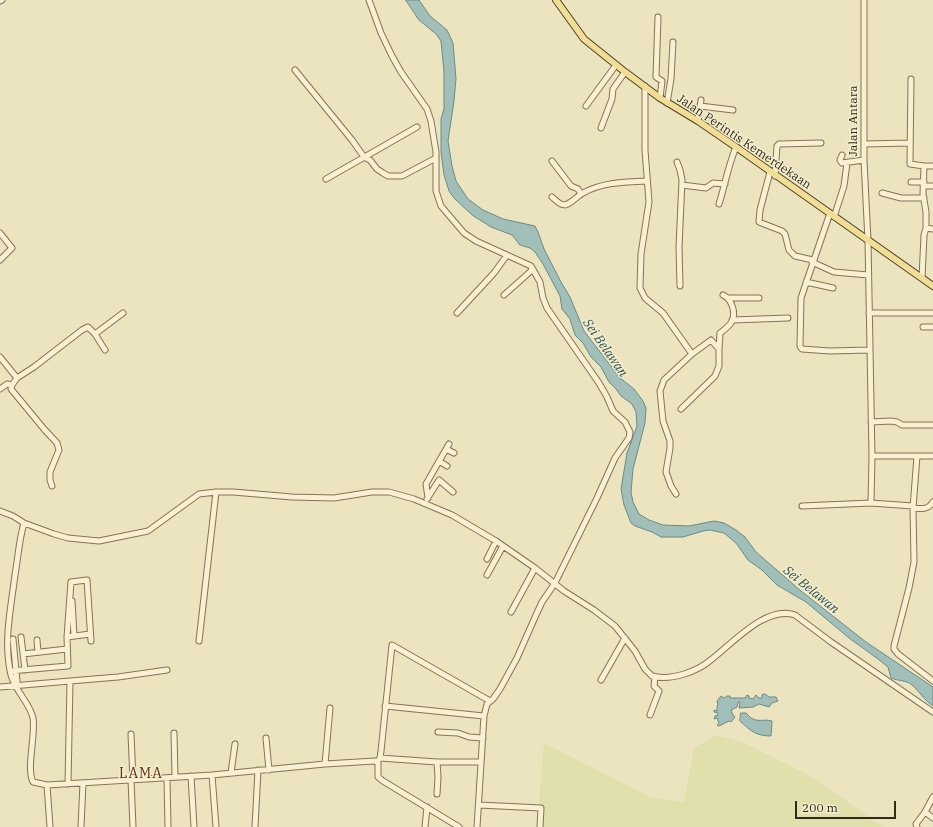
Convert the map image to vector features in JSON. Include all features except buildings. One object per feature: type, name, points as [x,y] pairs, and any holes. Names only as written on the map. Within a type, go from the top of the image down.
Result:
[{"type":"main road","name":"Jalan Perintis Kemerdekaan","points":[[556,0],[584,39],[625,72],[667,103],[698,121],[933,286]]},
{"type":"street","points":[[369,0],[381,33],[392,56],[401,72],[427,109],[435,140],[436,191],[441,206],[464,233],[476,241],[526,263],[532,268],[540,282],[543,298],[547,308],[599,384],[613,411],[625,422],[630,432],[629,438],[615,458],[598,498],[555,583],[542,602],[517,658],[500,689],[486,706],[484,716],[477,827]]},
{"type":"street","name":"Jalan Antara","points":[[864,0],[864,160],[868,241],[872,503]]},
{"type":"street","points":[[658,17],[656,77],[662,81],[660,98]]},
{"type":"street","points":[[667,103],[673,42]]},
{"type":"street","points":[[586,106],[616,65]]},
{"type":"street","points":[[295,70],[352,140],[364,158],[370,160],[377,169],[385,175],[402,176],[436,158]]},
{"type":"street","points":[[601,128],[612,98],[613,89],[625,72]]},
{"type":"street","points":[[911,79],[909,143],[910,164],[933,166]]},
{"type":"street","points":[[645,86],[645,150],[649,202],[641,254],[640,288],[645,298],[663,313],[692,354]]},
{"type":"street","points":[[698,121],[701,100]]},
{"type":"street","points":[[700,106],[733,110]]},
{"type":"street","points":[[326,179],[417,127]]},
{"type":"street","points":[[821,143],[779,144],[777,146],[773,174],[760,210],[760,222],[782,231],[785,234],[789,250],[796,256],[813,261],[834,272],[868,275]]},
{"type":"street","points":[[864,144],[909,143]]},
{"type":"street","points":[[719,204],[729,164],[736,148]]},
{"type":"street","points":[[842,155],[840,162],[847,163],[864,160]]},
{"type":"street","points":[[552,161],[571,186],[578,189],[582,194]]},
{"type":"street","points":[[677,162],[682,174],[679,247],[680,286]]},
{"type":"street","points":[[847,163],[844,186],[813,261],[800,302],[800,346],[802,349],[830,351],[869,350]]},
{"type":"street","points":[[922,278],[924,235],[926,228],[924,166]]},
{"type":"street","points":[[552,197],[560,204],[564,205],[596,187],[610,184],[647,181]]},
{"type":"street","points":[[910,182],[933,186]]},
{"type":"street","points":[[682,185],[706,188],[713,183],[725,184]]},
{"type":"street","points":[[882,193],[901,198],[924,198]]},
{"type":"street","points":[[926,228],[933,229]]},
{"type":"street","points":[[0,233],[12,248],[0,260]]},
{"type":"street","points":[[457,313],[494,273],[507,255]]},
{"type":"street","points":[[504,295],[531,271],[532,268]]},
{"type":"street","points":[[806,282],[833,288]]},
{"type":"street","points":[[681,408],[717,373],[719,366],[720,333],[732,320],[733,309],[726,296],[759,298]]},
{"type":"street","points":[[869,312],[933,313]]},
{"type":"street","points":[[95,334],[123,313]]},
{"type":"street","points":[[732,320],[788,318]]},
{"type":"street","points":[[52,486],[50,472],[59,450],[57,442],[16,396],[11,389],[12,385],[18,378],[88,327],[95,334],[105,350]]},
{"type":"street","points":[[923,327],[933,327]]},
{"type":"street","points":[[676,494],[670,486],[666,472],[670,441],[663,422],[660,390],[664,380],[692,354],[710,340],[719,349]]},
{"type":"street","points":[[0,358],[18,378]]},
{"type":"street","points":[[0,388],[7,384],[12,385]]},
{"type":"street","points":[[871,422],[891,421],[902,425],[933,426]]},
{"type":"street","points":[[426,501],[426,484],[449,444]]},
{"type":"street","points":[[446,449],[454,453]]},
{"type":"street","points":[[872,456],[933,456]]},
{"type":"street","points":[[917,456],[913,507],[914,562],[894,648],[898,654],[933,681]]},
{"type":"street","points":[[439,462],[447,466]]},
{"type":"street","points":[[426,501],[439,480],[453,492]]},
{"type":"street","points":[[0,511],[13,516],[24,523],[54,534],[68,538],[99,541],[148,531],[196,495],[216,492],[334,498],[386,491],[426,501],[496,541],[535,568],[564,591],[606,619],[625,638],[635,651],[648,674],[655,677],[668,677],[692,671],[713,659],[738,636],[755,625],[777,614],[791,614],[795,615],[831,642],[933,712]]},
{"type":"street","points":[[199,641],[216,492]]},
{"type":"street","points":[[802,506],[872,503],[926,509],[933,502]]},
{"type":"street","points":[[24,523],[10,610],[7,651],[15,684],[33,718],[32,779],[35,783],[47,785],[167,778],[378,760],[481,762]]},
{"type":"street","points":[[487,559],[496,541]]},
{"type":"street","points":[[487,575],[503,546]]},
{"type":"street","points":[[512,612],[535,568]]},
{"type":"street","points":[[71,582],[88,580],[91,641]]},
{"type":"street","points":[[13,671],[68,666],[67,637],[71,582]]},
{"type":"street","points":[[71,582],[74,636]]},
{"type":"street","points":[[67,637],[90,634]]},
{"type":"street","points":[[21,637],[25,670]]},
{"type":"street","points":[[601,680],[625,638]]},
{"type":"street","points":[[13,639],[13,671]]},
{"type":"street","points":[[37,640],[38,652]]},
{"type":"street","points":[[459,827],[380,779],[378,760],[392,645],[490,701]]},
{"type":"street","points":[[23,654],[67,649]]},
{"type":"street","points":[[0,687],[15,684],[118,677],[167,670]]},
{"type":"street","points":[[650,715],[659,691],[654,686],[655,677]]},
{"type":"street","points":[[68,784],[70,681]]},
{"type":"street","points":[[385,706],[484,716]]},
{"type":"street","points":[[325,764],[330,708]]},
{"type":"street","points":[[438,732],[458,733],[469,737],[483,738]]},
{"type":"street","points":[[174,733],[175,777]]},
{"type":"street","points":[[130,734],[134,827]]},
{"type":"street","points":[[266,738],[269,770]]},
{"type":"street","points":[[231,773],[235,744]]},
{"type":"street","points":[[437,762],[437,794]]},
{"type":"street","points":[[256,827],[258,770]]},
{"type":"street","points":[[212,774],[216,827]]},
{"type":"street","points":[[192,776],[194,827]]},
{"type":"street","points":[[167,778],[168,827]]},
{"type":"street","points":[[81,827],[83,783]]},
{"type":"street","points":[[47,785],[50,827]]},
{"type":"street","points":[[917,827],[916,824],[933,797]]},
{"type":"street","points":[[479,804],[541,808],[540,827]]},
{"type":"street","points":[[425,827],[427,807]]},
{"type":"street","points":[[924,812],[933,818]]},
{"type":"shaded area","points":[[716,735],[740,741],[814,778],[883,827],[537,827],[544,743],[650,797],[684,802],[694,748]]},
{"type":"water","name":"Sei Belawan","points":[[406,0],[419,0],[430,16],[447,30],[453,43],[456,79],[448,141],[456,181],[468,199],[483,210],[503,219],[535,226],[544,249],[570,297],[584,331],[620,378],[634,389],[643,401],[646,408],[645,423],[633,469],[631,492],[633,502],[639,514],[649,520],[663,525],[689,526],[714,521],[724,523],[736,530],[745,537],[756,552],[801,591],[866,642],[933,687],[933,706],[910,683],[891,678],[888,667],[849,638],[806,602],[777,585],[762,570],[748,560],[736,543],[724,533],[710,530],[683,537],[661,537],[631,523],[624,505],[621,489],[627,453],[637,426],[636,412],[632,404],[621,396],[609,382],[601,367],[591,357],[583,343],[575,335],[570,319],[562,309],[560,296],[535,252],[530,248],[520,245],[512,235],[491,227],[472,215],[454,198],[449,191],[444,175],[441,152],[441,119],[444,109],[444,72],[441,41],[436,34],[419,20]]},
{"type":"water","points":[[765,694],[769,697],[776,697],[778,701],[772,703],[769,707],[759,704],[753,707],[739,708],[740,702],[738,702],[737,707],[731,710],[735,717],[731,722],[729,721],[719,726],[717,725],[719,723],[717,718],[714,719],[718,713],[714,712],[714,710],[717,711],[717,701],[721,696],[724,698],[730,696],[730,698],[745,698],[747,695],[749,698],[753,699],[756,695],[759,698],[762,698],[762,695]]},
{"type":"water","points":[[741,713],[746,713],[756,720],[772,721],[771,736],[761,735],[751,730],[740,721]]},
{"type":"district","name":"LAMA","points":[[141,774]]}]
